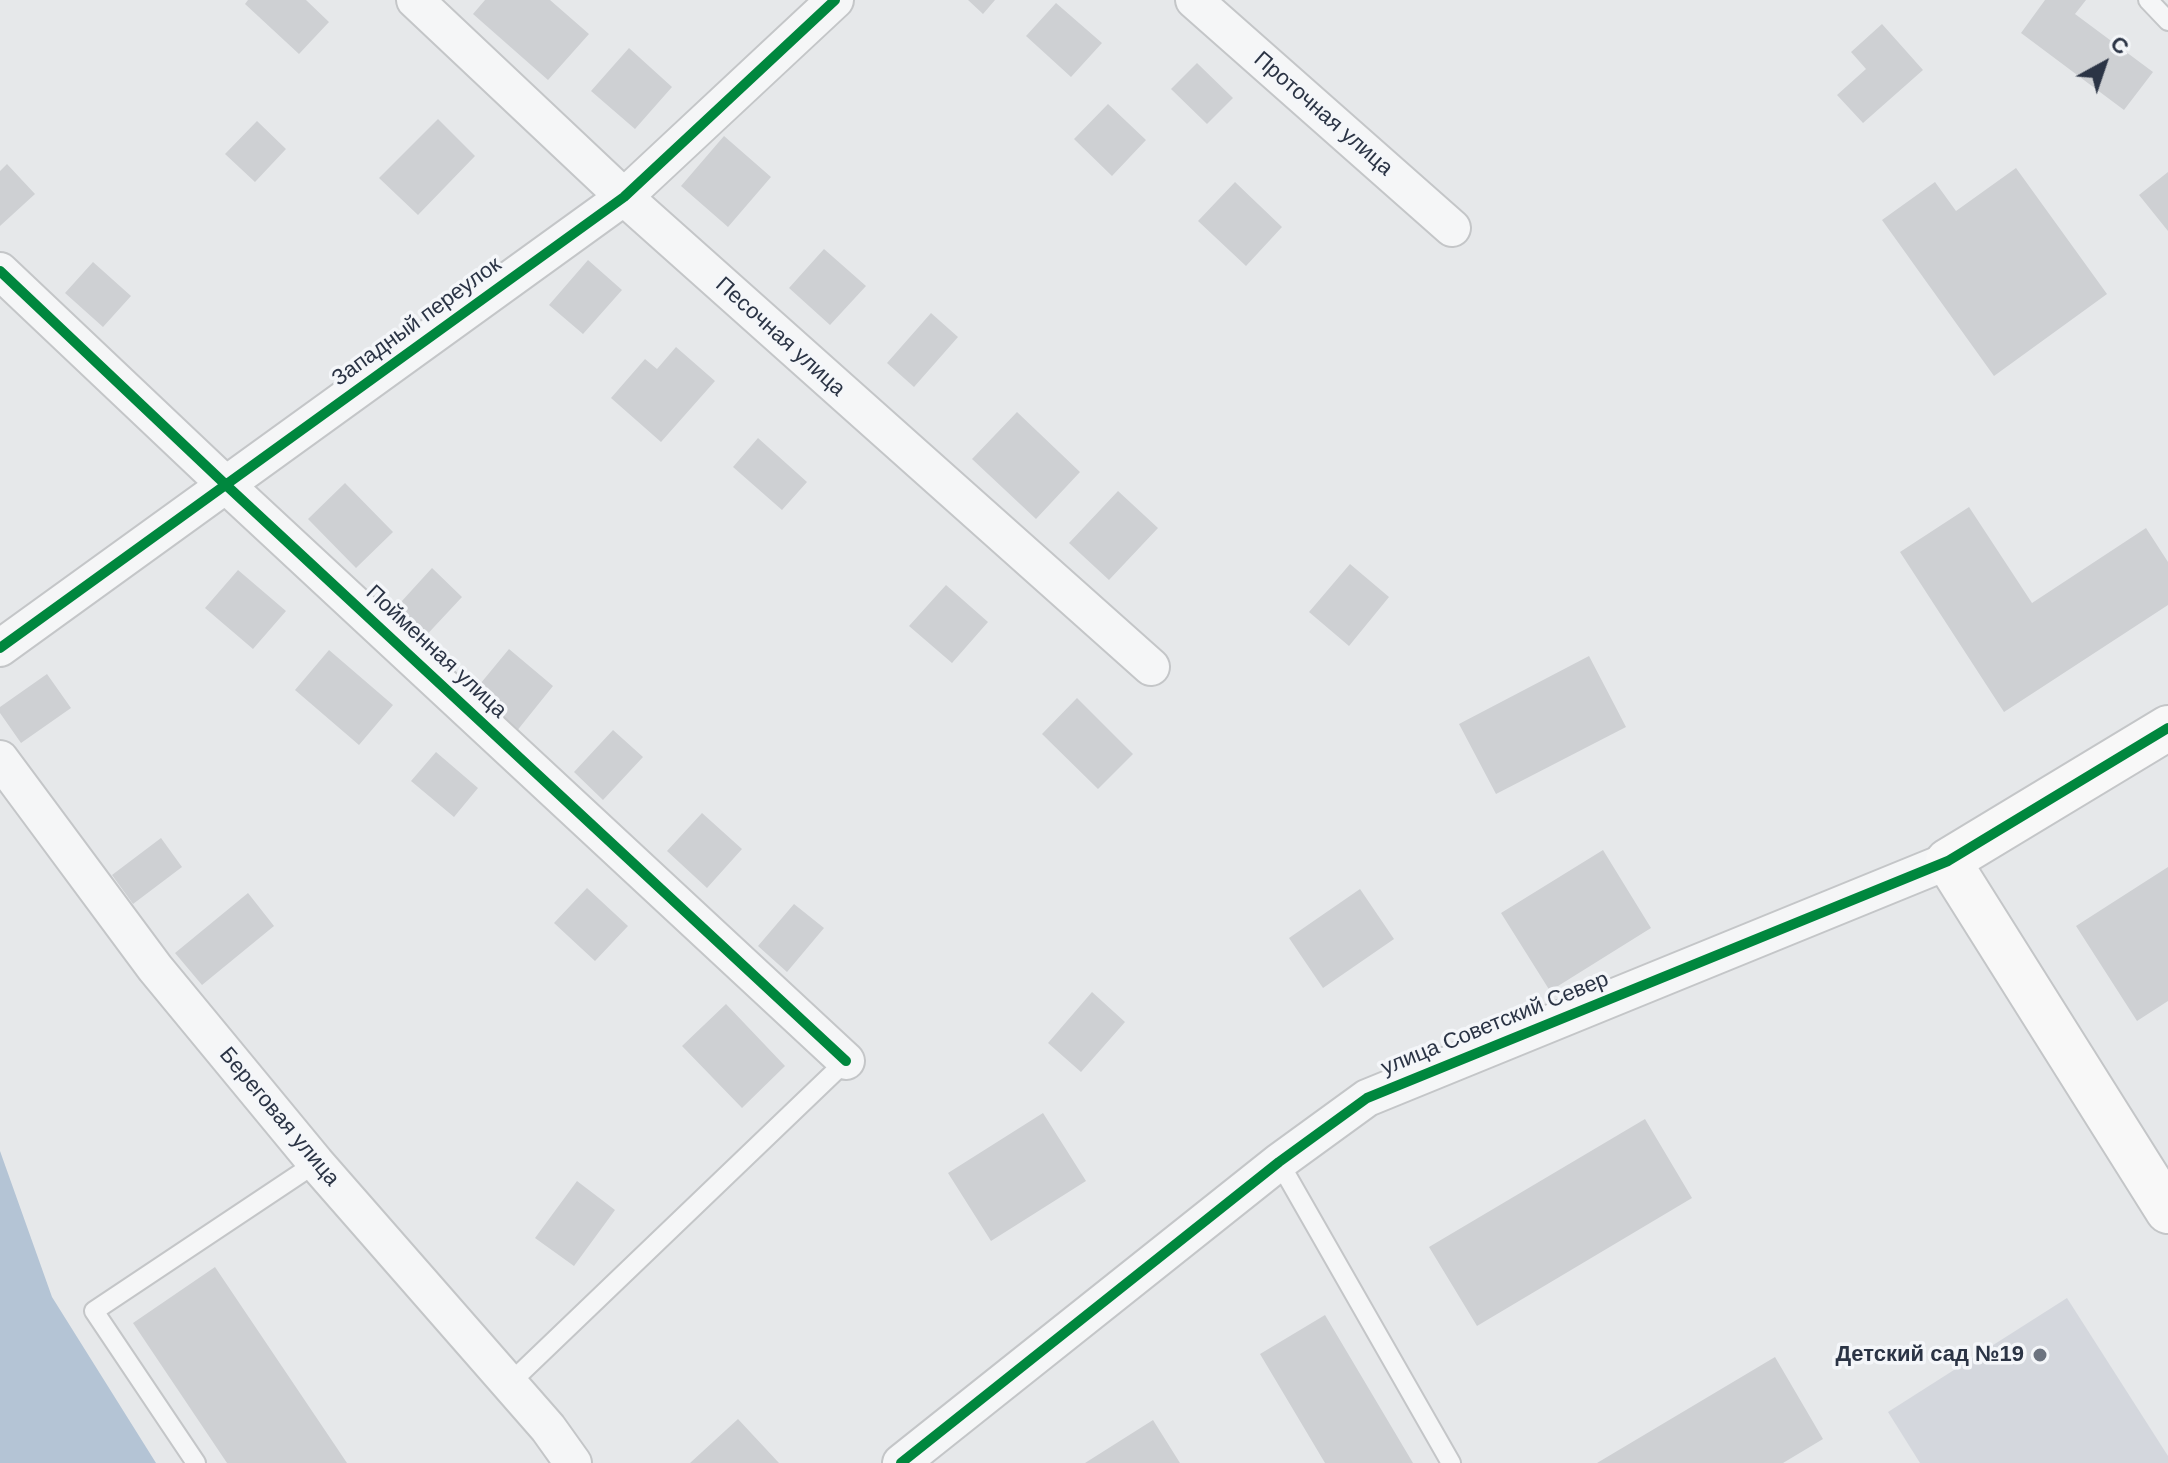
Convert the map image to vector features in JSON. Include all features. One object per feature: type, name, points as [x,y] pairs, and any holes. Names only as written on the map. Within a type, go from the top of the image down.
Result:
[{"type":"street","name":"Песочная улица","points":[[415,0],[624,197],[1151,667]]},
{"type":"street","name":"Западный переулок","points":[[0,648],[624,197],[835,0]]},
{"type":"street","name":"Проточная улица","points":[[1194,0],[1452,228]]},
{"type":"street","name":"Пойменная улица","points":[[0,271],[846,1061]]},
{"type":"street","name":"улица Советский Север","points":[[901,1463],[1279,1162],[1367,1098],[1948,861],[2168,728]]},
{"type":"street","name":"Береговая улица","points":[[0,759],[155,968],[316,1163],[548,1428],[573,1463]]},
{"type":"street","points":[[1948,861],[2168,1211]]},
{"type":"lane","points":[[2148,0],[2168,21]]},
{"type":"lane","points":[[509,1384],[846,1061]]},
{"type":"lane","points":[[1279,1162],[1451,1463]]},
{"type":"lane","points":[[196,1463],[94,1311],[316,1163]]},
{"type":"shaded area","name":"Детский сад №19","points":[[2067,1298],[2168,1456],[2168,1463],[1920,1463],[1888,1412]]},
{"type":"water","points":[[0,1151],[52,1297],[156,1463],[0,1463]]},
{"type":"building","points":[[248,0],[306,0],[329,22],[299,54],[245,4]]},
{"type":"building","points":[[485,0],[550,0],[589,34],[548,80],[473,14]]},
{"type":"building","points":[[968,0],[995,0],[983,14]]},
{"type":"building","points":[[2045,0],[2086,0],[2075,14],[2153,72],[2124,110],[2021,33]]},
{"type":"building","points":[[1056,3],[1102,43],[1071,77],[1026,36]]},
{"type":"building","points":[[1882,24],[1923,70],[1863,123],[1837,95],[1866,69],[1851,52]]},
{"type":"building","points":[[629,48],[672,87],[635,129],[591,91]]},
{"type":"building","points":[[1197,63],[1233,98],[1207,124],[1171,89]]},
{"type":"building","points":[[1108,104],[1146,140],[1112,176],[1074,139]]},
{"type":"building","points":[[438,119],[475,156],[418,215],[379,178]]},
{"type":"building","points":[[257,121],[286,149],[255,182],[225,154]]},
{"type":"building","points":[[724,136],[771,177],[728,227],[681,186]]},
{"type":"building","points":[[7,164],[35,194],[0,226],[0,171]]},
{"type":"building","points":[[2016,168],[2107,294],[1994,376],[1882,220],[1935,182],[1956,211]]},
{"type":"building","points":[[2168,172],[2168,231],[2139,195]]},
{"type":"building","points":[[1235,182],[1282,227],[1246,266],[1198,221]]},
{"type":"building","points":[[824,249],[866,286],[830,325],[789,288]]},
{"type":"building","points":[[588,260],[622,290],[583,334],[549,305]]},
{"type":"building","points":[[93,262],[131,296],[103,327],[65,293]]},
{"type":"building","points":[[931,313],[958,337],[914,387],[887,363]]},
{"type":"building","points":[[676,347],[715,381],[661,442],[611,398],[645,359],[657,369]]},
{"type":"building","points":[[1017,412],[1080,472],[1036,519],[972,459]]},
{"type":"building","points":[[758,438],[807,482],[782,510],[733,467]]},
{"type":"building","points":[[345,483],[393,532],[356,568],[308,519]]},
{"type":"building","points":[[1118,491],[1158,528],[1109,580],[1069,543]]},
{"type":"building","points":[[1969,507],[2032,603],[2146,528],[2168,562],[2168,605],[2004,712],[1900,552]]},
{"type":"building","points":[[1350,564],[1389,597],[1349,646],[1309,612]]},
{"type":"building","points":[[432,568],[462,597],[421,641],[391,613]]},
{"type":"building","points":[[238,570],[286,611],[253,649],[205,608]]},
{"type":"building","points":[[946,585],[988,622],[952,663],[909,626]]},
{"type":"building","points":[[509,649],[553,686],[516,732],[471,695]]},
{"type":"building","points":[[329,650],[393,705],[359,745],[295,690]]},
{"type":"building","points":[[1589,656],[1626,727],[1496,794],[1459,724]]},
{"type":"building","points":[[47,674],[71,708],[21,743],[0,713],[0,707]]},
{"type":"building","points":[[1077,698],[1133,754],[1098,789],[1042,734]]},
{"type":"building","points":[[613,730],[643,757],[603,800],[574,772]]},
{"type":"building","points":[[436,752],[478,788],[454,817],[411,781]]},
{"type":"building","points":[[702,813],[742,849],[707,888],[667,851]]},
{"type":"building","points":[[161,838],[182,867],[133,904],[112,875]]},
{"type":"building","points":[[1603,850],[1651,928],[1550,991],[1501,913]]},
{"type":"building","points":[[2168,867],[2168,1001],[2137,1021],[2076,926]]},
{"type":"building","points":[[587,888],[628,926],[595,961],[554,923]]},
{"type":"building","points":[[1360,889],[1394,939],[1323,988],[1289,938]]},
{"type":"building","points":[[248,893],[274,926],[202,985],[175,953]]},
{"type":"building","points":[[794,904],[824,928],[787,972],[758,946]]},
{"type":"building","points":[[1092,992],[1125,1022],[1081,1072],[1048,1043]]},
{"type":"building","points":[[726,1004],[785,1066],[742,1108],[682,1046]]},
{"type":"building","points":[[1043,1113],[1086,1181],[991,1241],[948,1173]]},
{"type":"building","points":[[1645,1119],[1692,1198],[1477,1326],[1429,1247]]},
{"type":"building","points":[[577,1181],[615,1210],[574,1266],[535,1238]]},
{"type":"building","points":[[215,1267],[347,1463],[227,1463],[133,1323]]},
{"type":"building","points":[[1325,1315],[1413,1463],[1325,1463],[1260,1354]]},
{"type":"building","points":[[1775,1357],[1823,1439],[1783,1463],[1597,1463]]},
{"type":"building","points":[[738,1419],[779,1463],[690,1463]]},
{"type":"building","points":[[1153,1420],[1180,1463],[1085,1463]]},
{"type":"cycle path","points":[[0,648],[624,197],[835,0]]},
{"type":"cycle path","points":[[0,271],[846,1061]]},
{"type":"cycle path","points":[[901,1463],[1279,1162],[1367,1098],[1948,861],[2168,728]]},
{"type":"place","name":"Детский сад №19","points":[[2040,1355]]}]
